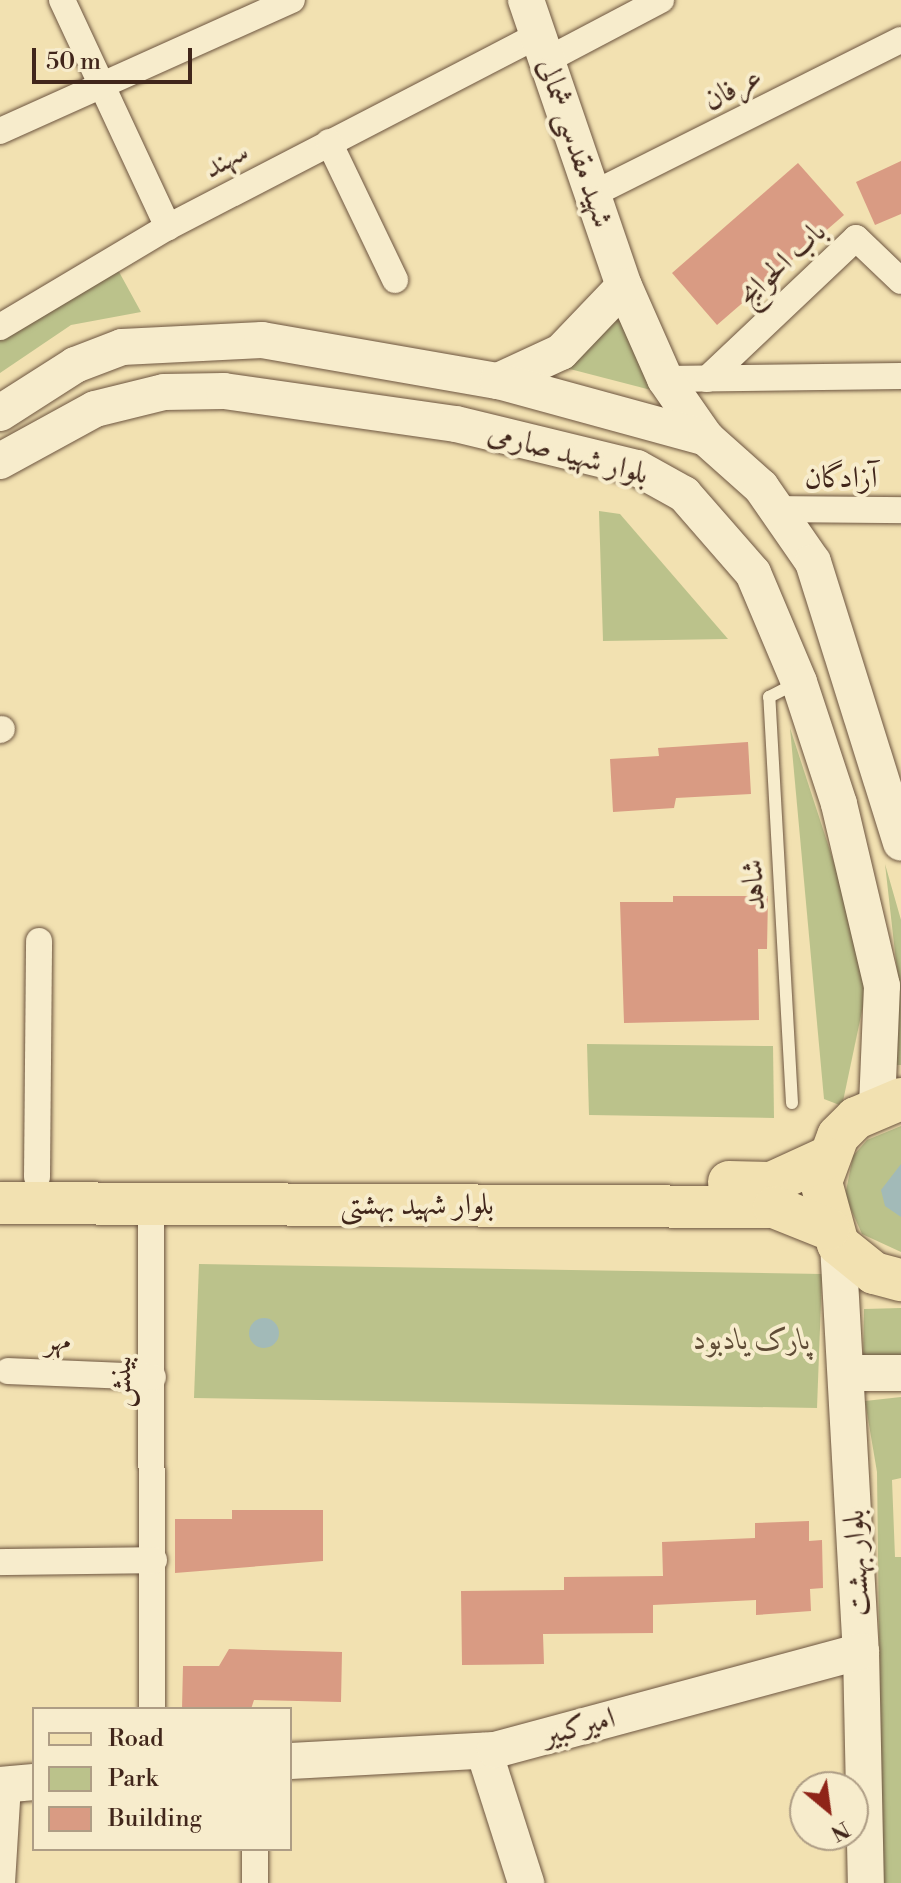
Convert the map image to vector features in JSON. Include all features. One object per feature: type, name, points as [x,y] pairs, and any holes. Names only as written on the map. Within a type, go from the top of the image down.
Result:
[{"type":"main road","name":"شهید مقدسی شمالی","points":[[526,0],[624,286],[665,379],[706,438]]},
{"type":"main road","points":[[498,381],[561,352],[624,286]]},
{"type":"main road","name":"بلوار شهید صارمی","points":[[0,413],[96,356],[196,338],[303,345],[498,381],[706,438],[780,509],[828,601],[901,842]]},
{"type":"main road","name":"بلوار شهید صارمی","points":[[0,461],[95,409],[204,391],[456,424],[637,468],[684,494],[732,541],[799,682],[874,933],[889,1102]]},
{"type":"main road","points":[[834,1236],[822,1206],[826,1158],[838,1136],[889,1102]]},
{"type":"main road","name":"بلوار شهید بهشتی","points":[[18,1177],[771,1183],[826,1158]]},
{"type":"main road","name":"بلوار شهید بهشتی","points":[[0,1203],[774,1207],[834,1236],[874,1273],[901,1280]]},
{"type":"main road","name":"بلوار بهشت","points":[[834,1236],[848,1373],[861,1651],[866,1883]]},
{"type":"main road","points":[[848,1373],[901,1373]]},
{"type":"main road","name":"امیرکبیر","points":[[292,1761],[484,1751],[861,1651]]},
{"type":"main road","points":[[484,1751],[526,1883]]},
{"type":"street","points":[[62,0],[168,227]]},
{"type":"street","name":"سهند","points":[[0,327],[168,227],[329,142],[542,47],[661,0]]},
{"type":"street","points":[[0,131],[276,2]]},
{"type":"street","name":"عرفان","points":[[593,194],[901,40]]},
{"type":"street","points":[[329,142],[395,280]]},
{"type":"street","name":"باب الحوایج","points":[[707,379],[856,238],[901,281]]},
{"type":"street","points":[[665,379],[901,376]]},
{"type":"street","name":"آزادگان","points":[[780,509],[901,510]]},
{"type":"street","points":[[18,1177],[39,941]]},
{"type":"street","name":"بینش","points":[[151,1204],[152,1707]]},
{"type":"street","name":"مهر","points":[[8,1371],[153,1377]]},
{"type":"street","points":[[0,1562],[154,1560]]},
{"type":"street","points":[[2,1883],[14,1784]]},
{"type":"street","points":[[255,1851],[255,1883]]},
{"type":"lane","name":"شاهد","points":[[792,1103],[769,697],[799,682]]},
{"type":"green space","points":[[118,270],[141,312],[71,325],[0,373],[0,335]]},
{"type":"green space","points":[[619,318],[651,390],[566,368]]},
{"type":"green space","points":[[599,511],[620,514],[728,639],[603,641]]},
{"type":"green space","points":[[790,728],[870,973],[842,1106],[824,1099]]},
{"type":"green space","points":[[885,864],[901,920],[901,1065],[895,1065],[899,988]]},
{"type":"green space","points":[[587,1044],[773,1046],[774,1118],[589,1115]]},
{"type":"green space","points":[[901,1126],[901,1252],[862,1234],[845,1196],[853,1156],[867,1140]]},
{"type":"green space","name":"پارک یادبود","points":[[199,1264],[822,1274],[817,1408],[194,1398]]},
{"type":"green space","points":[[901,1308],[901,1363],[863,1363],[864,1309]]},
{"type":"green space","points":[[901,1397],[901,1478],[892,1480],[895,1557],[901,1557],[901,1883],[882,1883],[877,1472],[865,1401]]},
{"type":"water","points":[[901,1164],[901,1217],[885,1206],[881,1190]]},
{"type":"water","points":[[264,1318],[275,1322],[279,1333],[275,1344],[264,1348],[253,1344],[249,1333],[253,1322]]},
{"type":"building","points":[[901,161],[901,214],[875,225],[856,182]]},
{"type":"building","points":[[798,163],[844,215],[717,325],[672,273]]},
{"type":"building","points":[[748,742],[751,794],[676,798],[674,808],[613,812],[610,759],[659,756],[658,748]]},
{"type":"building","points":[[673,896],[768,896],[767,949],[758,949],[759,1020],[624,1023],[620,902],[673,902]]},
{"type":"building","points":[[232,1510],[323,1510],[323,1561],[175,1573],[175,1519],[232,1519]]},
{"type":"building","points":[[809,1521],[809,1541],[822,1540],[823,1588],[810,1589],[811,1611],[756,1615],[756,1600],[653,1605],[653,1633],[543,1634],[544,1664],[462,1665],[461,1591],[564,1590],[564,1577],[663,1576],[662,1542],[755,1538],[755,1523]]},
{"type":"building","points":[[229,1649],[342,1652],[341,1702],[254,1700],[252,1707],[182,1707],[183,1666],[219,1666]]}]
